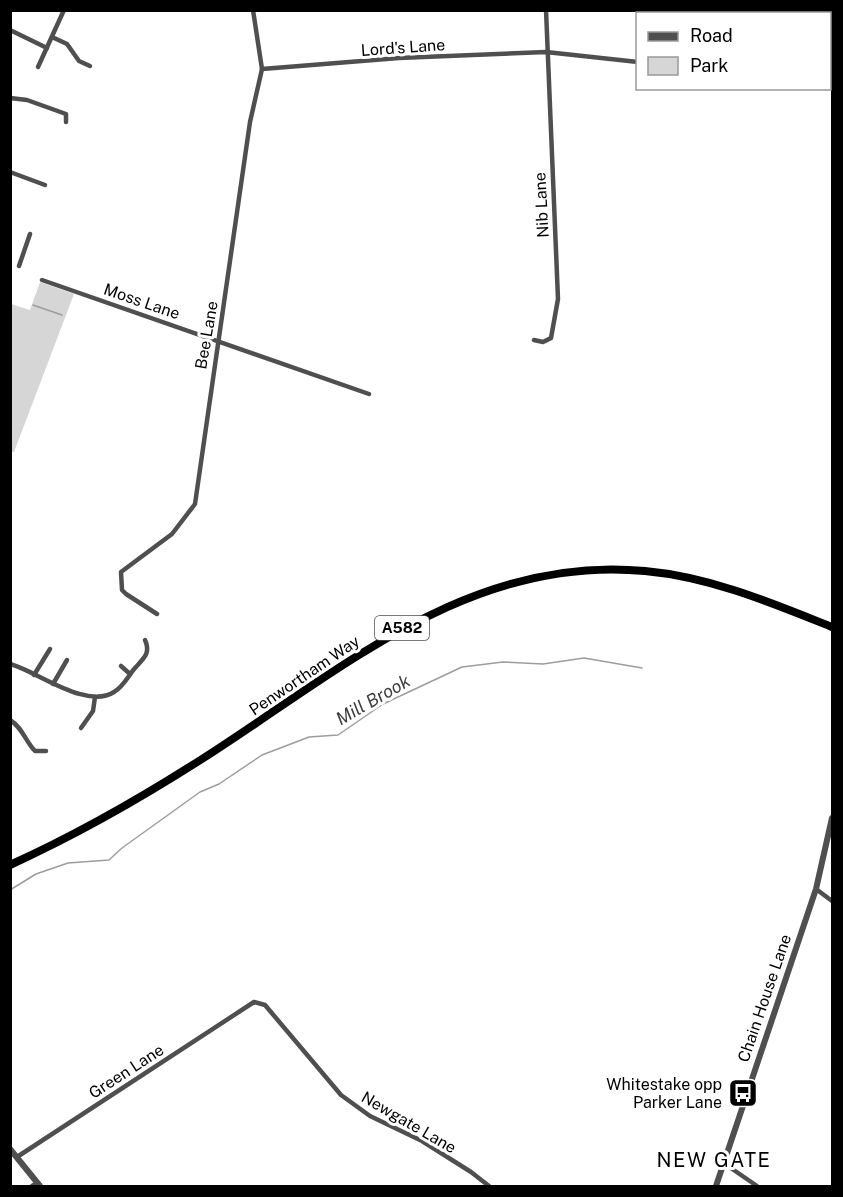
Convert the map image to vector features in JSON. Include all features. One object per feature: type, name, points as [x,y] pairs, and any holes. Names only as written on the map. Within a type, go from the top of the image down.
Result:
[{"type":"highway","name":"Penwortham Way","points":[[13,865],[137,798],[202,759],[388,636],[470,596],[526,579],[596,570],[644,571],[685,577],[748,594],[832,627]]},
{"type":"street","points":[[38,67],[64,10]]},
{"type":"street","name":"Bee Lane","points":[[157,614],[122,590],[121,573],[172,534],[195,504],[250,122],[262,69],[262,54],[253,10]]},
{"type":"street","points":[[546,10],[546,52]]},
{"type":"street","points":[[10,30],[47,48]]},
{"type":"street","points":[[52,37],[68,44],[79,61],[90,66]]},
{"type":"street","name":"Lord's Lane","points":[[262,69],[399,58],[546,52],[636,62]]},
{"type":"street","name":"Nib Lane","points":[[534,340],[543,342],[551,338],[558,299],[546,52]]},
{"type":"street","points":[[10,98],[27,100],[66,114],[74,113]]},
{"type":"street","points":[[66,114],[66,122]]},
{"type":"street","points":[[10,172],[45,185]]},
{"type":"street","points":[[10,263],[20,267],[30,234]]},
{"type":"street","name":"Moss Lane","points":[[42,280],[369,394]]},
{"type":"street","points":[[10,664],[53,684],[95,697],[116,691],[147,654],[149,648],[145,640]]},
{"type":"street","points":[[34,675],[50,649]]},
{"type":"street","points":[[53,684],[67,660]]},
{"type":"street","points":[[121,666],[130,674]]},
{"type":"street","points":[[81,728],[93,711],[95,697]]},
{"type":"street","points":[[10,720],[18,725],[26,742],[35,751],[46,751]]},
{"type":"street","name":"Chain House Lane","points":[[716,1186],[816,889],[832,818]]},
{"type":"street","points":[[816,889],[832,901]]},
{"type":"street","name":"Newgate Lane","points":[[248,1005],[254,1002],[265,1005],[341,1095],[370,1116],[422,1141],[489,1186]]},
{"type":"street","name":"Green Lane","points":[[17,1157],[248,1005]]},
{"type":"street","points":[[10,1149],[36,1185]]},
{"type":"street","points":[[724,1164],[757,1186]]},
{"type":"green space","points":[[40,282],[74,294],[14,452],[10,451],[11,304],[30,310]]},
{"type":"waterway","points":[[33,305],[62,315]]},
{"type":"waterway","name":"Mill Brook","points":[[10,890],[36,874],[68,863],[109,860],[122,848],[200,792],[219,784],[262,755],[309,737],[338,735],[383,704],[462,667],[503,662],[543,664],[584,658],[642,668]]},
{"type":"place","name":"Whitestake opp Parker Lane","points":[[743,1093]]},
{"type":"district","name":"NEW GATE","points":[[714,1160]]}]
